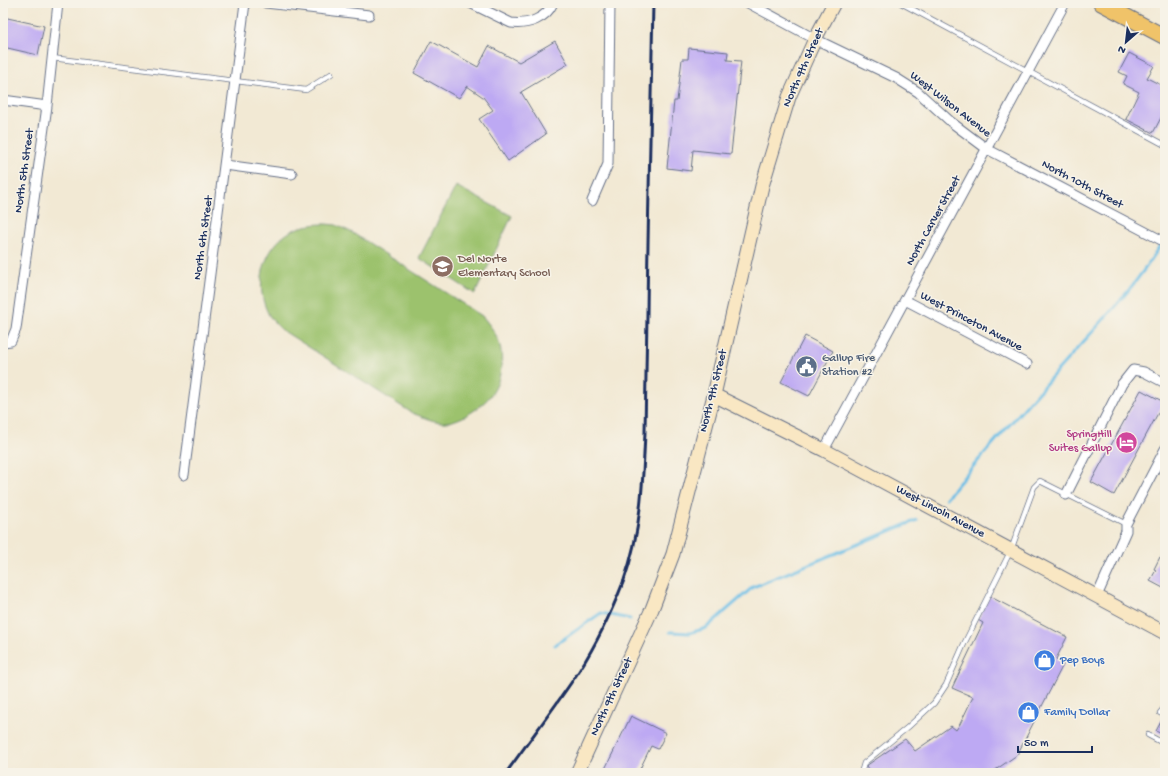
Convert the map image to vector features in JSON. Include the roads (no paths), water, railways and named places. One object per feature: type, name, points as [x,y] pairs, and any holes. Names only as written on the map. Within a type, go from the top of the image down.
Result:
[{"type":"main road","name":"North 9th Street","points":[[576,773],[652,609],[673,554],[714,395],[762,186],[789,97],[815,39],[834,3]]},
{"type":"main road","points":[[1101,3],[1165,37]]},
{"type":"main road","name":"West Lincoln Avenue","points":[[714,395],[824,450],[1165,633]]},
{"type":"street","name":"North 5th Street","points":[[7,341],[16,328],[46,106],[58,3]]},
{"type":"street","name":"North 6th Street","points":[[184,475],[246,3]]},
{"type":"street","points":[[266,3],[369,15]]},
{"type":"street","points":[[470,3],[511,23],[519,24],[528,23],[540,17],[550,10],[553,3]]},
{"type":"street","points":[[592,201],[608,164],[610,3]]},
{"type":"street","name":"West Wilson Avenue","points":[[748,3],[815,39],[896,78],[918,92],[951,122],[987,149]]},
{"type":"street","name":"North Carver Street","points":[[824,450],[1065,3]]},
{"type":"street","points":[[3,100],[46,106]]},
{"type":"street","name":"North 10th Street","points":[[987,149],[1165,242]]},
{"type":"street","points":[[225,165],[292,174]]},
{"type":"street","name":"West Princeton Avenue","points":[[905,300],[1027,364]]},
{"type":"street","points":[[1066,495],[1122,384],[1133,370],[1144,372],[1165,383]]},
{"type":"street","points":[[1097,596],[1126,531],[1126,524],[1165,449]]},
{"type":"lane","points":[[901,3],[1165,146]]},
{"type":"lane","points":[[52,58],[306,90],[331,74]]},
{"type":"lane","points":[[861,773],[864,764],[934,703],[946,685],[964,644],[1011,550],[1034,487],[1040,481],[1126,524]]},
{"type":"lane","points":[[1160,714],[1165,707]]},
{"type":"lane","points":[[1148,735],[1165,744]]},
{"type":"waterway","points":[[946,498],[1119,302],[1143,271],[1165,237]]},
{"type":"waterway","points":[[670,632],[690,633],[706,628],[753,587],[917,520]]},
{"type":"waterway","points":[[555,645],[601,613],[630,619]]},
{"type":"railway","points":[[506,773],[579,671],[604,627],[624,580],[630,562],[638,526],[645,432],[653,3]]},
{"type":"place","name":"Del Norte Elementary School","points":[[443,267]]},
{"type":"place","name":"Gallup Fire Station #2","points":[[807,366]]},
{"type":"place","name":"SpringHill Suites Gallup","points":[[1127,442]]},
{"type":"place","name":"Pep Boys","points":[[1044,661]]},
{"type":"place","name":"Family Dollar","points":[[1029,713]]}]
